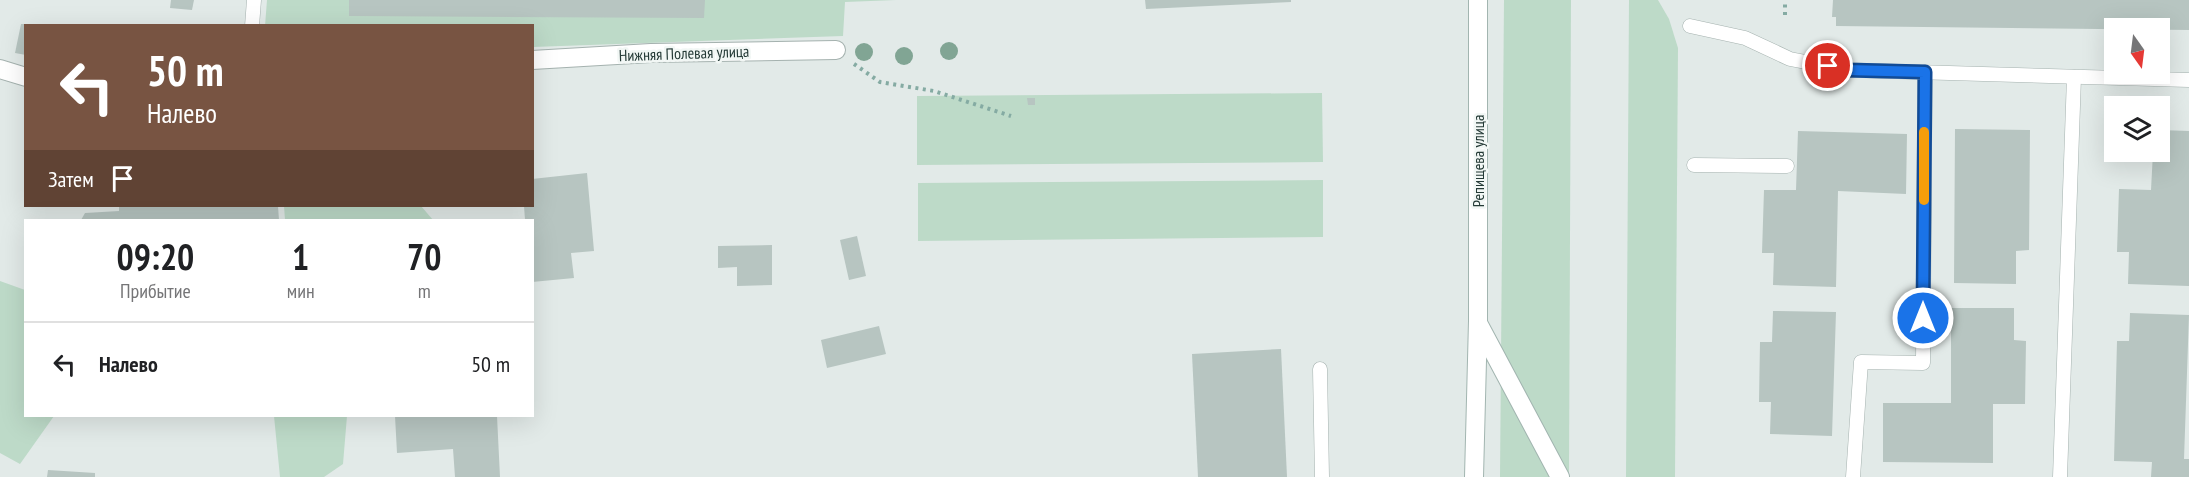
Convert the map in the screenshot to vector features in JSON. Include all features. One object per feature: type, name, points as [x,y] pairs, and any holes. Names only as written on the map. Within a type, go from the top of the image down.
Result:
[{"type":"main road","name":"Репищева улица","points":[[1474,477],[1478,321],[1478,0]]},
{"type":"main road","name":"Нижняя Полевая улица","points":[[534,60],[651,53],[836,50]]},
{"type":"main road","points":[[0,69],[24,76]]},
{"type":"main road","name":"Репищева улица","points":[[1478,321],[1560,477]]},
{"type":"lane","points":[[252,24],[254,0]]},
{"type":"lane","points":[[1690,26],[1745,38],[1790,59],[1847,70],[2189,80]]},
{"type":"lane","points":[[1853,477],[1861,362],[1923,363],[1925,72]]},
{"type":"lane","points":[[2060,477],[2074,76]]},
{"type":"lane","points":[[1694,165],[1787,166]]},
{"type":"lane","points":[[1320,369],[1322,477]]},
{"type":"path","points":[[1785,0],[1785,15]]},
{"type":"path","points":[[836,50],[880,82],[934,91],[1011,116]]},
{"type":"green space","points":[[267,0],[896,0],[845,2],[843,36],[534,47],[534,24],[265,24]]},
{"type":"green space","points":[[1504,0],[1571,0],[1569,477],[1500,477]]},
{"type":"green space","points":[[1629,0],[1658,0],[1669,19],[1678,48],[1675,477],[1626,477]]},
{"type":"green space","points":[[1322,93],[1323,162],[917,165],[917,96]]},
{"type":"green space","points":[[1323,180],[1323,237],[918,241],[918,183]]},
{"type":"green space","points":[[284,207],[422,207],[432,219],[285,219]]},
{"type":"green space","points":[[0,281],[24,290],[24,417],[53,417],[20,464],[0,453]]},
{"type":"green space","points":[[274,417],[347,417],[343,464],[324,477],[280,477]]},
{"type":"building","points":[[171,0],[194,0],[192,10],[170,8]]},
{"type":"building","points":[[349,0],[705,0],[704,18],[349,16]]},
{"type":"building","points":[[1145,0],[1291,0],[1291,2],[1146,9]]},
{"type":"building","points":[[1833,0],[2189,0],[2189,30],[2170,30],[2170,18],[2104,18],[2104,29],[1836,26],[1836,17],[1832,17]]},
{"type":"building","points":[[21,24],[24,24],[24,55],[15,53]]},
{"type":"building","points":[[1027,98],[1035,98],[1035,105],[1028,105]]},
{"type":"building","points":[[1955,129],[2030,130],[2029,250],[2016,251],[2016,284],[1954,283]]},
{"type":"building","points":[[2170,130],[2189,131],[2189,286],[2128,284],[2129,252],[2117,252],[2119,189],[2151,190],[2152,162],[2170,162]]},
{"type":"building","points":[[1798,131],[1907,134],[1906,194],[1838,191],[1836,287],[1773,285],[1774,253],[1762,253],[1764,190],[1796,190]]},
{"type":"building","points":[[587,173],[594,251],[571,253],[574,278],[534,282],[534,219],[525,219],[524,207],[534,207],[534,179]]},
{"type":"building","points":[[119,207],[278,207],[279,219],[82,219],[85,213],[119,211]]},
{"type":"building","points":[[857,236],[866,276],[849,280],[840,240]]},
{"type":"building","points":[[772,245],[772,285],[737,286],[737,267],[718,268],[718,246]]},
{"type":"building","points":[[1951,308],[2014,308],[2014,340],[2026,341],[2025,404],[1993,404],[1993,463],[1883,462],[1883,403],[1951,403]]},
{"type":"building","points":[[1773,311],[1836,312],[1832,436],[1770,434],[1771,402],[1759,402],[1760,342],[1772,342]]},
{"type":"building","points":[[2130,313],[2189,315],[2184,459],[2189,459],[2189,477],[2151,477],[2152,462],[2114,461],[2117,341],[2129,341]]},
{"type":"building","points":[[879,326],[886,354],[827,368],[821,340]]},
{"type":"building","points":[[1281,349],[1287,477],[1198,477],[1192,354]]},
{"type":"building","points":[[395,417],[497,417],[500,477],[455,477],[453,449],[397,453]]},
{"type":"building","points":[[48,470],[95,473],[95,477],[47,477]]},
{"type":"slow traffic","points":[[1924,132],[1924,200]]},
{"type":"route","points":[[1828,66],[1847,70],[1925,72],[1923,318]]}]
